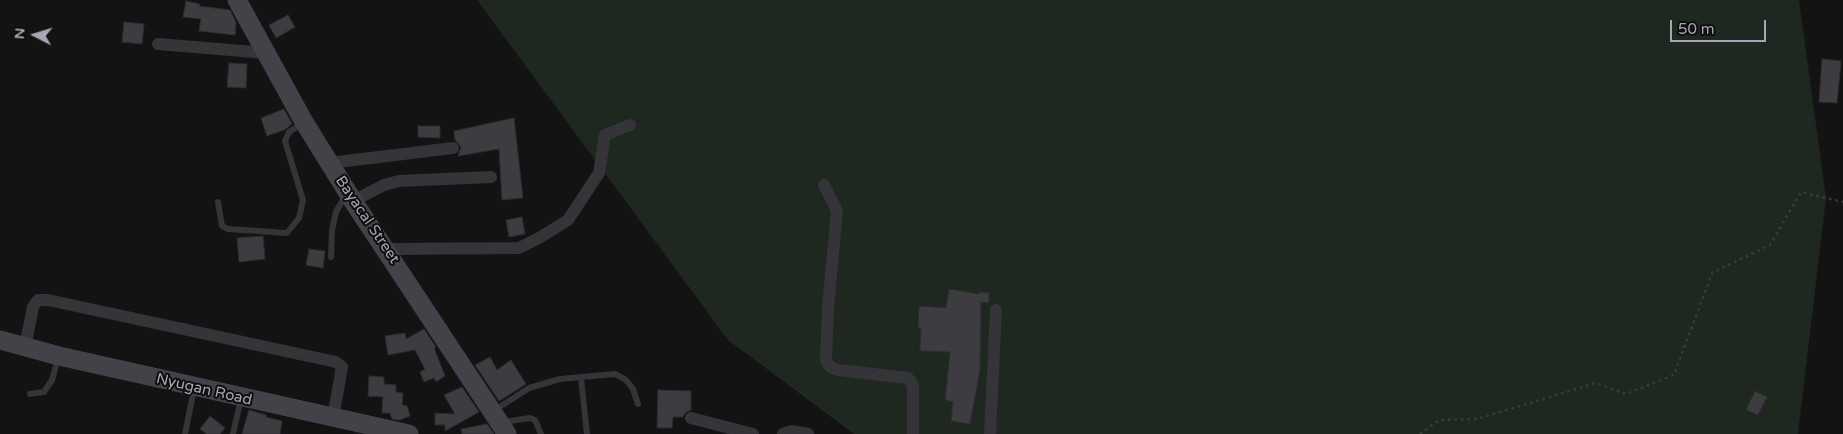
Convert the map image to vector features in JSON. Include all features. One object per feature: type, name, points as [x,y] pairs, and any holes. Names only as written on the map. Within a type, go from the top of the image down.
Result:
[{"type":"main road","name":"Bayacal Street","points":[[237,0],[304,122],[329,163],[500,423]]},
{"type":"main road","name":"Nyugan Road","points":[[0,340],[59,356],[241,398],[409,434]]},
{"type":"street","points":[[158,44],[266,53]]},
{"type":"street","points":[[386,249],[519,248],[539,238],[568,220],[599,173],[605,135],[630,125]]},
{"type":"street","points":[[329,163],[453,148]]},
{"type":"street","points":[[350,196],[399,181],[491,177]]},
{"type":"street","points":[[824,184],[837,211],[828,307],[826,360],[830,367],[838,370],[908,378],[913,385],[913,434]]},
{"type":"street","points":[[25,347],[33,307],[38,300],[48,300],[336,362],[342,367],[333,418]]},
{"type":"street","points":[[990,434],[996,310]]},
{"type":"street","points":[[691,418],[753,434]]},
{"type":"street","points":[[783,434],[791,431],[808,434]]},
{"type":"lane","points":[[218,202],[222,226],[228,229],[287,234],[299,218],[303,200],[285,141],[288,132],[304,122]]},
{"type":"lane","points":[[331,257],[332,230],[336,212],[350,196]]},
{"type":"lane","points":[[30,394],[44,392],[52,380],[59,356]]},
{"type":"lane","points":[[500,423],[529,388],[560,379],[615,374],[626,380],[633,389],[638,404]]},
{"type":"lane","points":[[581,378],[587,434]]},
{"type":"lane","points":[[185,434],[194,387]]},
{"type":"lane","points":[[233,434],[241,398]]},
{"type":"lane","points":[[500,423],[530,418],[534,420],[541,434]]},
{"type":"path","points":[[1420,434],[1439,420],[1477,419],[1596,383],[1626,394],[1674,375],[1712,273],[1770,245],[1801,192],[1843,202]]},
{"type":"shaded area","points":[[477,0],[1799,0],[1826,198],[1798,434],[854,434],[728,340]]},
{"type":"building","points":[[186,1],[200,4],[199,6],[230,10],[236,22],[235,35],[199,31],[201,19],[183,17]]},
{"type":"building","points":[[288,15],[295,27],[276,38],[269,25]]},
{"type":"building","points":[[124,22],[144,24],[142,44],[122,42]]},
{"type":"building","points":[[1822,59],[1841,61],[1837,103],[1819,102]]},
{"type":"building","points":[[229,63],[247,64],[246,88],[227,87]]},
{"type":"building","points":[[284,109],[292,124],[284,130],[267,136],[261,118]]},
{"type":"building","points":[[514,118],[523,198],[502,200],[499,149],[458,156],[461,147],[455,140],[454,131]]},
{"type":"building","points":[[418,126],[440,126],[440,138],[418,137]]},
{"type":"building","points":[[522,217],[525,234],[509,237],[506,220]]},
{"type":"building","points":[[263,236],[265,259],[239,262],[237,238]]},
{"type":"building","points":[[309,249],[325,251],[323,268],[306,265]]},
{"type":"building","points":[[949,289],[979,294],[979,292],[989,293],[989,303],[981,302],[980,370],[970,424],[951,421],[953,402],[945,400],[950,352],[920,351],[921,328],[918,327],[919,306],[946,308]]},
{"type":"building","points":[[424,329],[436,347],[434,348],[445,376],[436,382],[434,378],[424,382],[420,372],[425,369],[415,350],[388,355],[385,336],[405,333],[406,339]]},
{"type":"building","points":[[490,357],[497,370],[511,360],[526,384],[499,401],[475,365]]},
{"type":"building","points":[[369,376],[384,377],[384,384],[396,385],[396,392],[403,393],[402,405],[407,406],[410,416],[400,420],[392,419],[390,413],[382,413],[383,397],[368,396]]},
{"type":"building","points":[[462,387],[479,412],[445,431],[445,425],[435,425],[435,413],[455,414],[444,395]]},
{"type":"building","points":[[658,390],[691,391],[691,410],[686,412],[683,417],[673,417],[672,428],[657,428]]},
{"type":"building","points":[[1755,391],[1767,397],[1758,415],[1746,410]]},
{"type":"building","points":[[249,410],[282,421],[280,434],[242,434]]},
{"type":"building","points":[[210,416],[225,428],[220,434],[207,434],[200,429]]},
{"type":"building","points":[[487,424],[494,434],[462,434],[461,429]]}]
